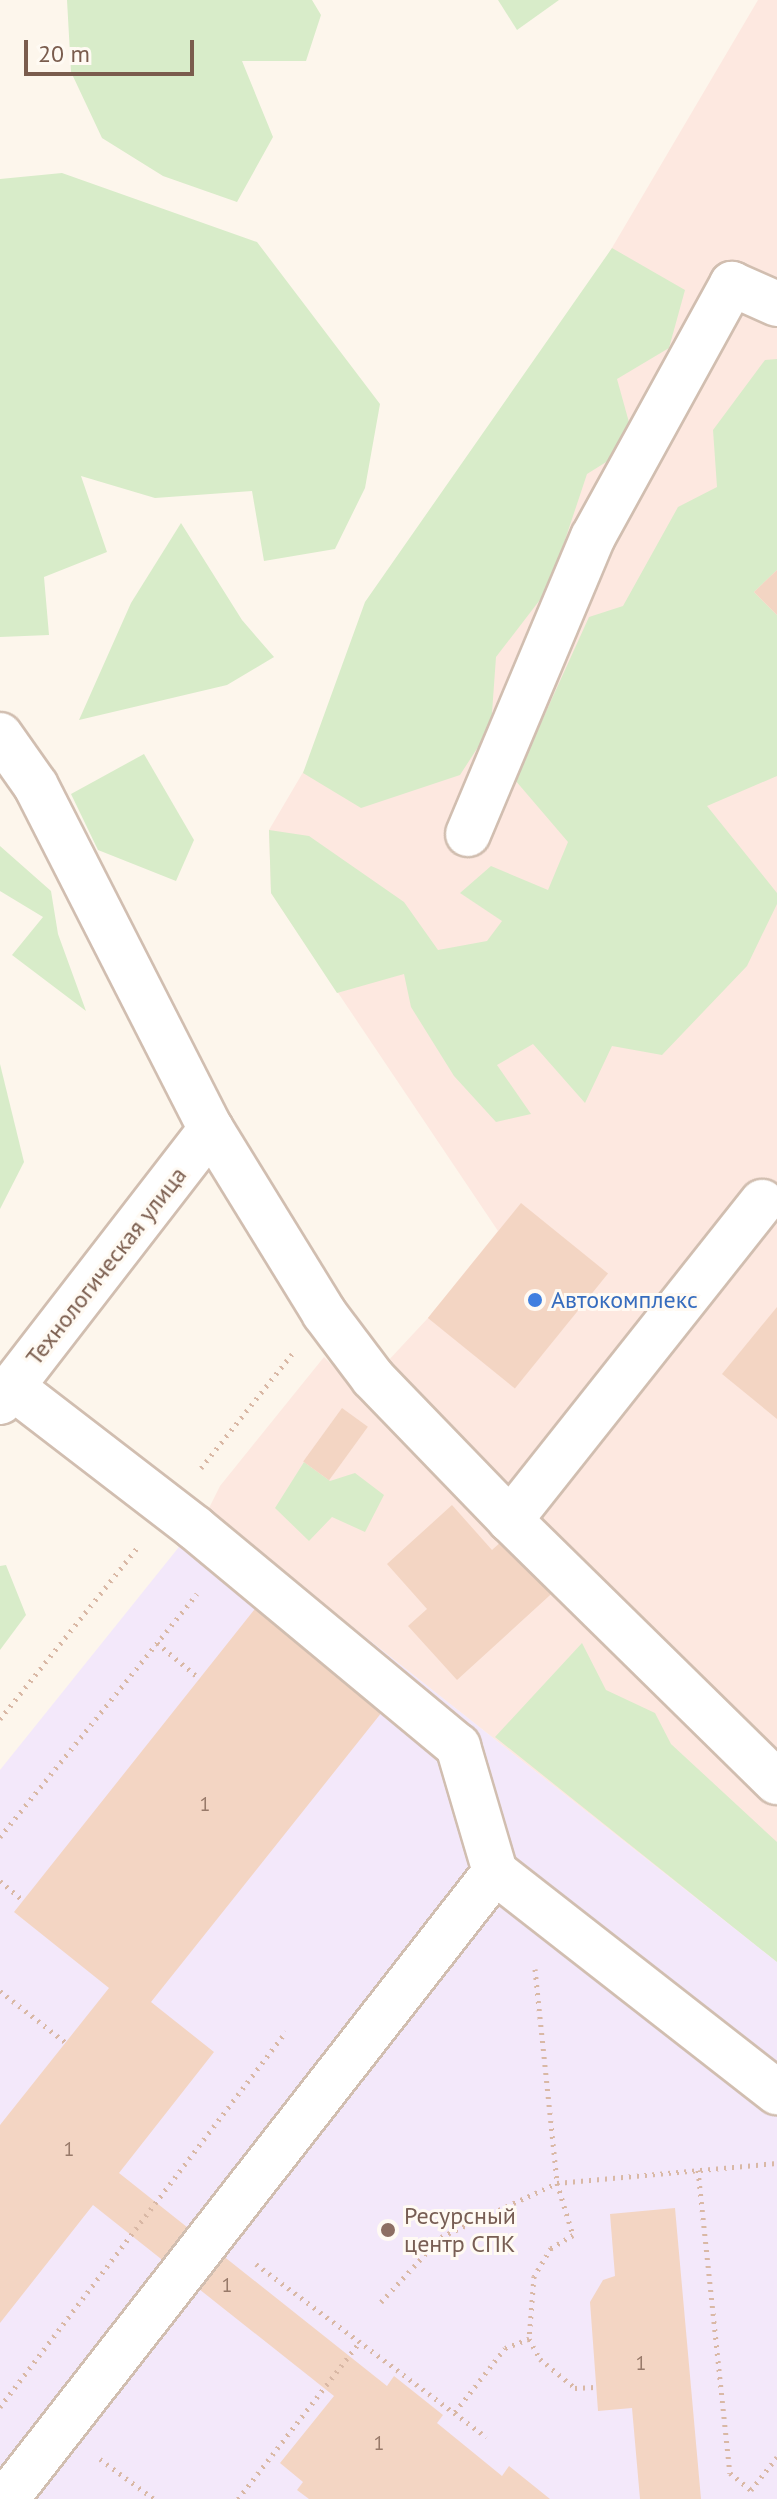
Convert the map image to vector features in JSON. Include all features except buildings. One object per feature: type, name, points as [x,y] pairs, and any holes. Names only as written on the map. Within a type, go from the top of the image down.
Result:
[{"type":"street","points":[[468,834],[593,537],[732,284],[777,304]]},
{"type":"street","points":[[0,735],[36,786],[211,1129],[340,1335],[373,1378],[510,1520],[777,1782]]},
{"type":"street","name":"Технологическая улица","points":[[6,1395],[211,1129]]},
{"type":"street","points":[[510,1520],[762,1202]]},
{"type":"street","points":[[6,1395],[228,1556],[458,1746],[512,1885],[777,2092]]},
{"type":"street","points":[[6,2499],[215,2231],[512,1885]]},
{"type":"path","points":[[0,1837],[228,1556]]},
{"type":"path","points":[[157,1643],[200,1679]]},
{"type":"path","points":[[0,1881],[23,1900]]},
{"type":"path","points":[[512,1885],[557,2183],[573,2235],[551,2248],[534,2276],[529,2339],[540,2359],[575,2388],[595,2387]]},
{"type":"path","points":[[0,1991],[65,2042]]},
{"type":"path","points":[[0,2407],[286,2031]]},
{"type":"path","points":[[381,2302],[441,2237],[557,2183],[777,2163]]},
{"type":"path","points":[[698,2170],[730,2473],[751,2490],[777,2457]]},
{"type":"path","points":[[163,2193],[486,2437]]},
{"type":"path","points":[[455,2412],[505,2348],[529,2339]]},
{"type":"path","points":[[238,2499],[359,2343]]},
{"type":"path","points":[[60,2430],[154,2499]]},
{"type":"shaded area","points":[[758,0],[777,0],[777,1962],[207,1512],[220,1486],[324,1357],[359,1392],[428,1318],[498,1231],[271,893],[269,830]]},
{"type":"shaded area","name":"Ресурсный центр СПК","points":[[207,1512],[777,1962],[777,2499],[0,2499],[0,1770]]},
{"type":"green space","points":[[67,0],[312,0],[321,15],[306,61],[242,61],[273,137],[237,202],[163,176],[102,138],[71,72]]},
{"type":"green space","points":[[498,0],[559,0],[517,30]]},
{"type":"green space","points":[[62,173],[257,242],[380,404],[365,488],[335,549],[264,561],[252,491],[155,498],[81,476],[107,552],[44,577],[49,635],[0,637],[0,179]]},
{"type":"green space","points":[[612,248],[685,290],[669,348],[617,379],[635,444],[587,474],[549,588],[496,657],[491,727],[460,775],[361,808],[303,773],[365,602]]},
{"type":"green space","points":[[777,359],[777,570],[754,592],[777,615],[777,776],[707,806],[777,893],[777,904],[747,966],[662,1055],[612,1046],[585,1103],[533,1044],[497,1065],[531,1114],[496,1122],[454,1076],[411,1007],[404,974],[337,993],[271,893],[269,830],[309,836],[404,902],[438,950],[487,941],[502,921],[460,893],[491,866],[548,890],[568,842],[515,780],[589,617],[623,606],[678,507],[717,487],[713,430],[765,360]]},
{"type":"green space","points":[[181,523],[242,620],[274,657],[227,685],[79,720],[131,603]]},
{"type":"green space","points":[[144,754],[194,840],[176,881],[98,850],[71,794]]},
{"type":"green space","points":[[0,846],[51,891],[58,934],[86,1011],[12,955],[43,917],[0,891]]},
{"type":"green space","points":[[0,1064],[24,1162],[0,1209]]},
{"type":"green space","points":[[304,1462],[330,1481],[355,1473],[384,1495],[365,1532],[332,1517],[309,1541],[275,1508]]},
{"type":"green space","points":[[6,1565],[26,1615],[0,1650],[0,1566]]},
{"type":"green space","points":[[582,1643],[606,1690],[655,1713],[671,1744],[777,1842],[777,1962],[495,1737]]},
{"type":"place","name":"Автокомплекс","points":[[535,1300]]},
{"type":"place","name":"Ресурсный центр СПК","points":[[388,2230]]}]
